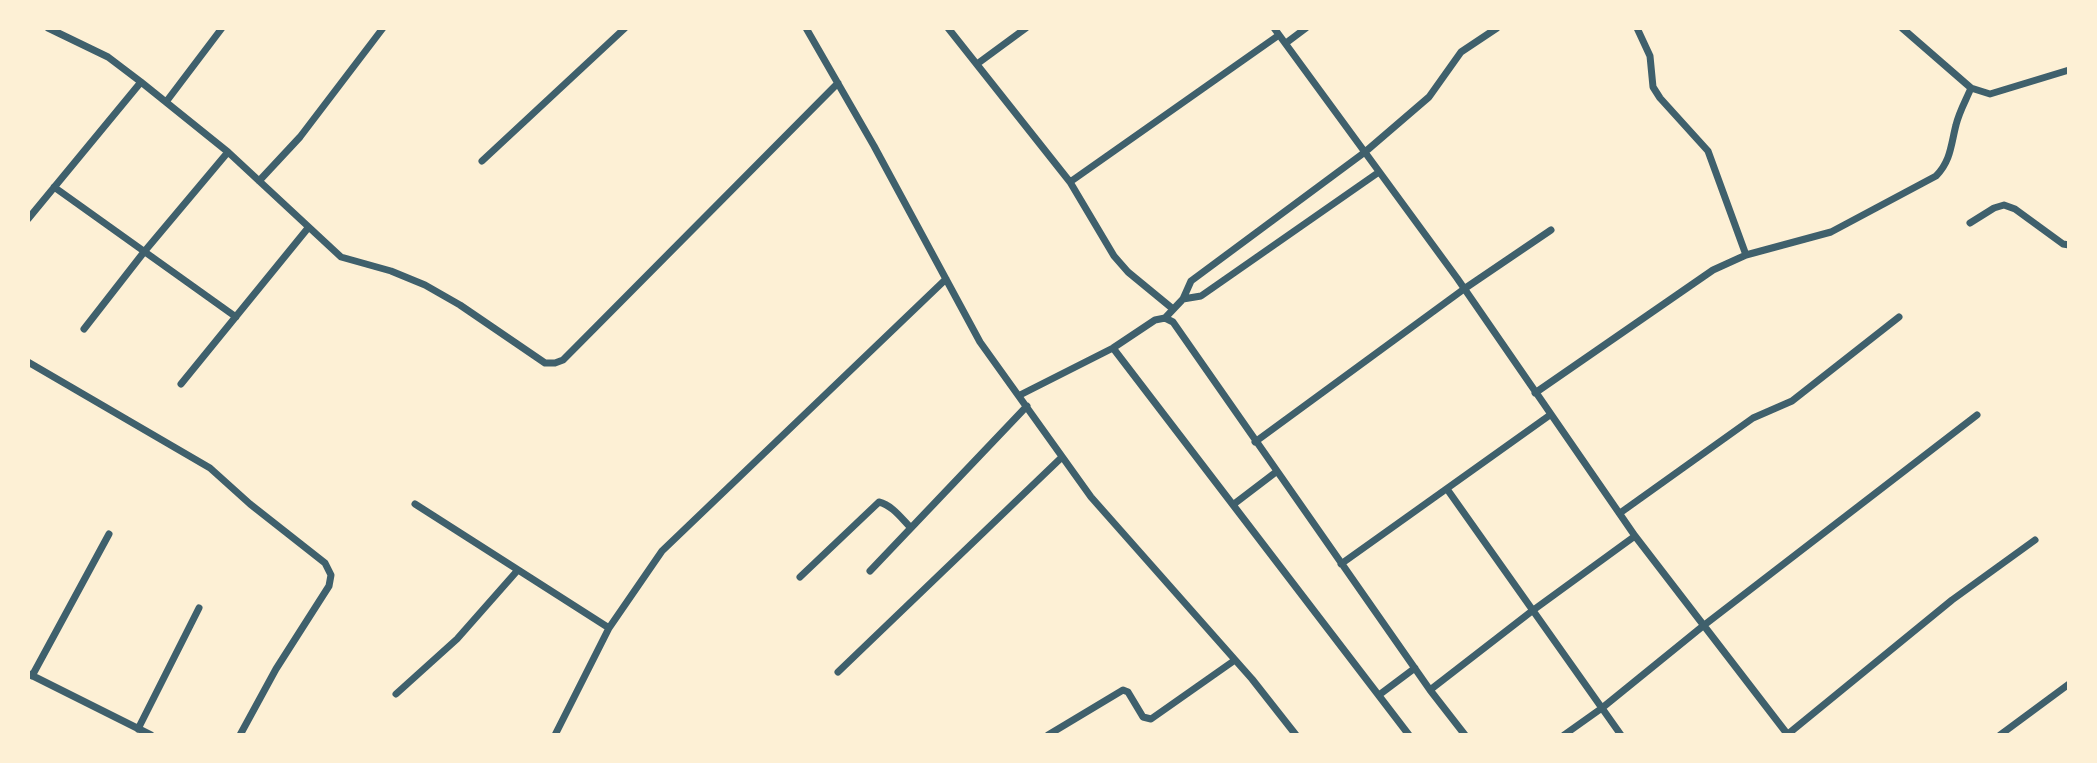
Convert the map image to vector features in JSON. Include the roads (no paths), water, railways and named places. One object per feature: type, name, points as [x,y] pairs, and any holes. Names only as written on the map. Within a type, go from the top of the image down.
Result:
[{"type":"street","points":[[48,28],[108,57],[141,82],[228,152],[341,257],[391,271],[425,285],[460,305],[545,363],[555,363],[563,359],[838,83]]},
{"type":"street","points":[[65,37],[71,28]]},
{"type":"street","points":[[166,102],[222,28]]},
{"type":"street","points":[[259,181],[300,137],[383,28]]},
{"type":"street","points":[[482,161],[625,28]]},
{"type":"street","points":[[806,28],[980,342],[1091,497],[1235,660],[1296,735]]},
{"type":"street","points":[[948,28],[1070,182],[1114,256],[1128,272],[1173,309]]},
{"type":"street","points":[[977,64],[1026,28]]},
{"type":"street","points":[[1286,43],[1306,28]]},
{"type":"street","points":[[1020,395],[1113,348],[1155,320],[1164,318],[1183,299],[1191,281],[1365,152],[1429,97],[1461,52],[1497,28]]},
{"type":"street","points":[[1637,28],[1650,56],[1653,87],[1696,136],[1715,164],[1746,255]]},
{"type":"street","points":[[1902,28],[1971,88],[1990,93],[2069,70]]},
{"type":"street","points":[[1070,182],[1277,31],[1464,289],[1635,536],[1788,735],[1952,600],[2035,540]]},
{"type":"street","points":[[28,219],[141,82]]},
{"type":"street","points":[[1535,393],[1713,270],[1746,255],[1832,232],[1936,176],[1950,156],[1956,122],[1971,88]]},
{"type":"street","points":[[84,329],[228,152]]},
{"type":"street","points":[[1183,299],[1201,296],[1379,172]]},
{"type":"street","points":[[54,187],[236,317]]},
{"type":"street","points":[[28,201],[37,208]]},
{"type":"street","points":[[1970,223],[2004,205],[2015,209],[2063,244],[2069,245]]},
{"type":"street","points":[[181,384],[308,228]]},
{"type":"street","points":[[1255,442],[1464,289],[1551,230]]},
{"type":"street","points":[[555,735],[609,628],[662,551],[946,279]]},
{"type":"street","points":[[1620,513],[1753,418],[1792,401],[1899,317]]},
{"type":"street","points":[[1164,318],[1173,322],[1430,690],[1465,735]]},
{"type":"street","points":[[1113,348],[1409,735]]},
{"type":"street","points":[[28,362],[210,468],[250,504],[326,563],[331,575],[329,586],[276,669],[240,735]]},
{"type":"street","points":[[870,571],[1027,405]]},
{"type":"street","points":[[1341,564],[1550,415]]},
{"type":"street","points":[[1564,735],[1977,415]]},
{"type":"street","points":[[838,672],[1061,458]]},
{"type":"street","points":[[1234,504],[1276,472]]},
{"type":"street","points":[[1447,489],[1621,735]]},
{"type":"street","points":[[800,577],[879,502],[892,509],[911,528]]},
{"type":"street","points":[[415,504],[609,628]]},
{"type":"street","points":[[108,534],[30,675],[151,735]]},
{"type":"street","points":[[1430,690],[1635,536]]},
{"type":"street","points":[[396,694],[457,639],[517,571]]},
{"type":"street","points":[[138,729],[199,608]]},
{"type":"street","points":[[1048,735],[1123,690],[1128,692],[1143,717],[1151,719],[1235,660]]},
{"type":"street","points":[[1379,695],[1415,668]]},
{"type":"street","points":[[2000,735],[2069,684]]}]
